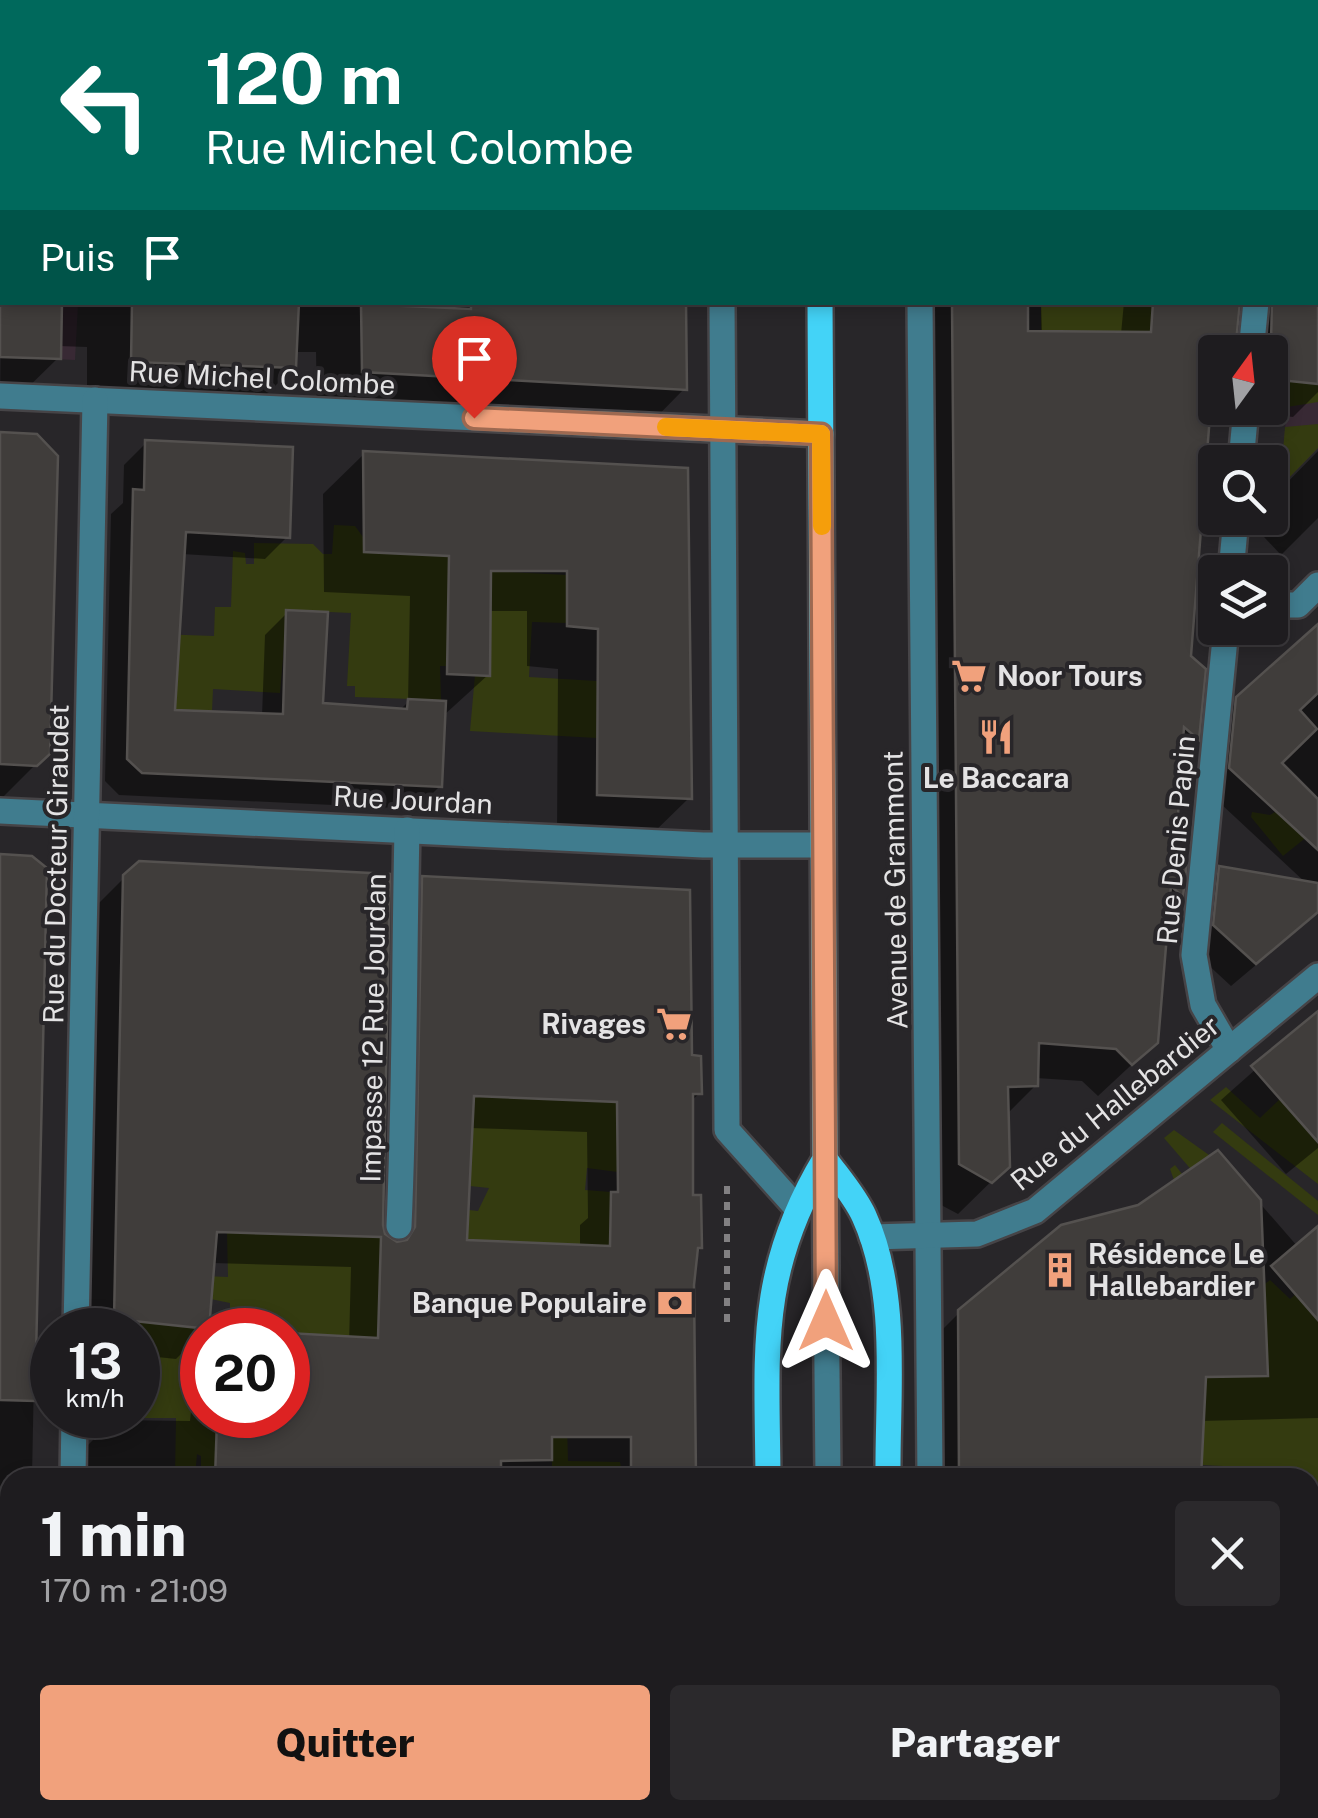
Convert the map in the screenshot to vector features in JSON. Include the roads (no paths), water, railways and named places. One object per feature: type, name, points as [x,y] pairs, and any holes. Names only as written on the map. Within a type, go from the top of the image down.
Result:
[{"type":"main road","points":[[768,1468],[770,1297],[796,1207],[825,1158],[820,305]]},
{"type":"main road","points":[[825,1158],[863,1213],[872,1237],[887,1320],[888,1468]]},
{"type":"street","points":[[722,305],[727,1130],[796,1207]]},
{"type":"street","name":"Avenue de Grammont","points":[[920,305],[930,1468]]},
{"type":"street","points":[[1253,335],[1256,305]]},
{"type":"street","name":"Rue Michel Colombe","points":[[0,396],[821,434]]},
{"type":"street","name":"Rue du Docteur Giraudet","points":[[76,1308],[95,400]]},
{"type":"street","points":[[1288,605],[1298,605],[1318,584]]},
{"type":"street","name":"Rue Denis Papin","points":[[1224,645],[1194,955],[1204,1006],[1229,1050]]},
{"type":"street","name":"Rue Jourdan","points":[[0,811],[726,845],[823,845]]},
{"type":"street","name":"Impasse 12 Rue Jourdan","points":[[399,1226],[407,1048],[401,1016],[407,830]]},
{"type":"street","name":"Rue du Hallebardier","points":[[872,1237],[992,1231],[1035,1210],[1318,976]]},
{"type":"street","points":[[825,1158],[828,1468]]},
{"type":"street","points":[[73,1468],[74,1438]]},
{"type":"place","name":"Noor Tours","points":[[969,676]]},
{"type":"place","name":"Le Baccara","points":[[996,737]]},
{"type":"place","name":"Rivages","points":[[674,1024]]},
{"type":"place","name":"Résidence Le Hallebardier","points":[[1060,1270]]},
{"type":"place","name":"Banque Populaire","points":[[675,1303]]}]
